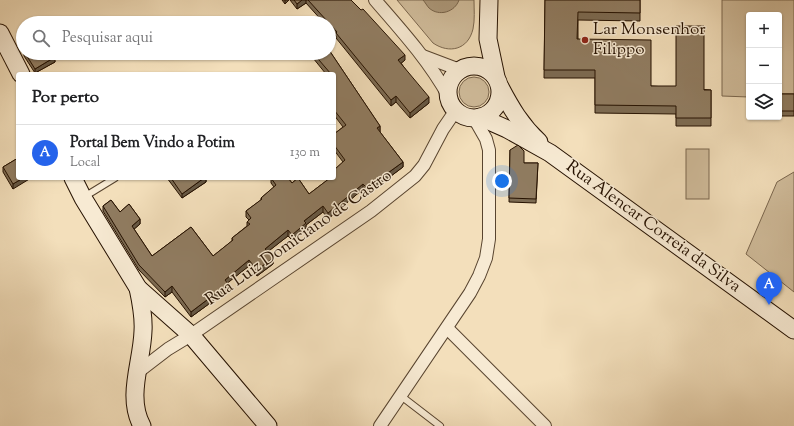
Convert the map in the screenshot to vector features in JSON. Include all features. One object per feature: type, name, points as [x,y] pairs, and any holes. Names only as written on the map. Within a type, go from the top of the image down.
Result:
[{"type":"main road","points":[[488,39],[464,68],[450,82],[448,89],[452,104],[462,115],[477,118],[487,114],[496,106],[500,95],[488,39],[489,0]]},
{"type":"main road","points":[[0,33],[20,72]]},
{"type":"main road","points":[[464,68],[477,66],[484,68],[491,72],[498,82]]},
{"type":"main road","name":"Rua Alencar Correia da Silva","points":[[498,82],[513,112],[530,134],[550,153]]},
{"type":"main road","name":"Rua Alencar Correia da Silva","points":[[477,118],[507,129],[550,153],[794,330]]},
{"type":"main road","points":[[74,180],[83,198],[138,288],[191,335],[268,426]]},
{"type":"main road","points":[[138,288],[143,312],[144,330],[142,353],[135,390],[135,406],[142,426]]},
{"type":"street","points":[[375,0],[423,56],[439,80],[452,104]]},
{"type":"street","points":[[423,56],[464,68]]},
{"type":"street","name":"Rua Luiz Domiciano de Castro","points":[[138,372],[168,349],[191,335],[371,211],[415,176],[424,165],[443,129],[452,104]]},
{"type":"street","points":[[380,426],[447,328],[479,276],[486,258],[489,239],[489,150],[486,138],[477,118]]},
{"type":"street","points":[[447,328],[545,426]]},
{"type":"lane","points":[[83,198],[112,180]]},
{"type":"lane","points":[[401,396],[440,426]]},
{"type":"shaded area","points":[[397,0],[474,0],[474,22],[471,36],[467,42],[457,48],[451,49],[439,46],[433,43]]},
{"type":"shaded area","points":[[423,0],[459,0],[454,8],[442,13],[433,11]]},
{"type":"shaded area","points":[[722,0],[794,0],[794,97],[782,97],[782,12],[746,12],[746,97],[722,96]]},
{"type":"shaded area","points":[[474,77],[485,81],[489,92],[485,103],[474,107],[463,103],[459,92],[463,81]]},
{"type":"shaded area","points":[[686,149],[709,149],[709,199],[686,199]]},
{"type":"shaded area","points":[[794,172],[794,292],[746,254],[777,182]]},
{"type":"building","points":[[294,0],[302,0],[297,4]]},
{"type":"building","points":[[308,0],[351,0],[361,10],[363,9],[405,55],[398,60],[429,97],[410,113],[396,96],[391,100],[336,33],[336,16],[322,16]]},
{"type":"building","points":[[545,0],[640,0],[640,13],[578,12],[577,39],[651,40],[651,86],[676,86],[676,26],[704,26],[704,90],[711,90],[711,118],[676,118],[676,106],[595,105],[595,70],[544,70]]},
{"type":"building","points":[[29,60],[50,60],[35,69]]},
{"type":"building","points":[[319,60],[336,60],[380,126],[377,128],[403,162],[367,188],[363,184],[328,213],[323,206],[304,221],[306,223],[292,235],[288,230],[265,249],[273,258],[257,270],[249,260],[225,280],[228,284],[191,312],[172,286],[165,292],[139,265],[103,206],[111,200],[120,212],[129,204],[140,219],[132,226],[152,256],[191,227],[213,256],[250,224],[247,222],[251,218],[246,211],[262,199],[261,198],[276,185],[272,180],[290,180],[292,183],[296,180],[299,180],[309,194],[327,180],[336,180],[336,168],[345,160],[336,148],[336,132],[346,125],[336,112],[336,72],[329,72]]},
{"type":"building","points":[[782,94],[794,94],[794,111],[782,111]]},
{"type":"building","points":[[518,145],[524,151],[524,163],[538,163],[536,199],[509,198],[510,150]]},
{"type":"building","points":[[16,159],[16,180],[20,180],[13,184],[3,167]]},
{"type":"building","points":[[172,180],[201,180],[182,194]]},
{"type":"place","name":"Lar Monsenhor Filippo","points":[[585,40]]},
{"type":"place","name":"Portal Bem Vindo a Potim","points":[[769,305]]}]
